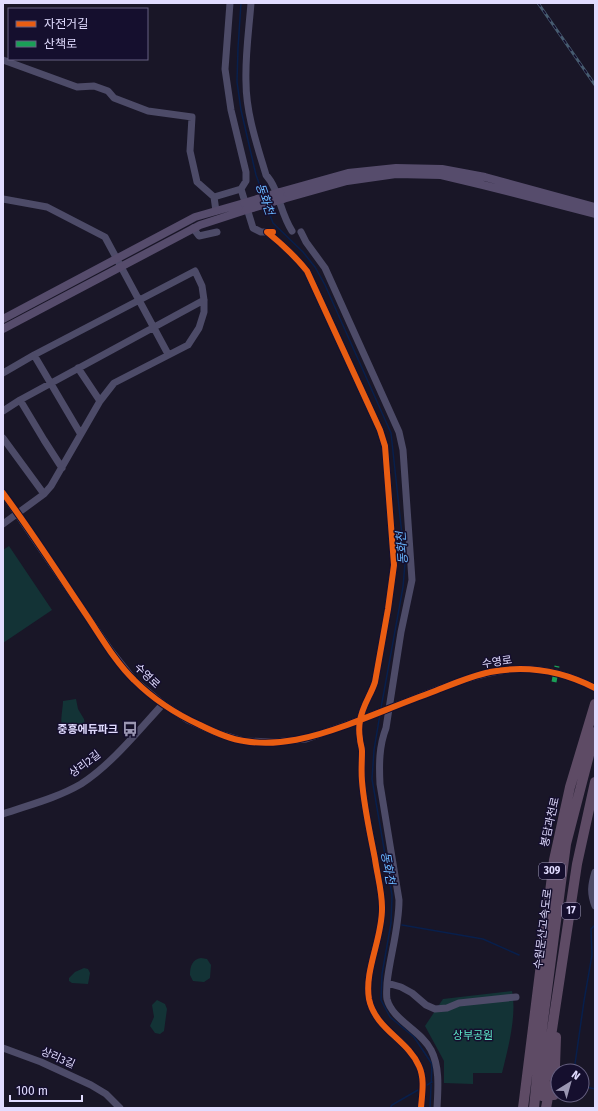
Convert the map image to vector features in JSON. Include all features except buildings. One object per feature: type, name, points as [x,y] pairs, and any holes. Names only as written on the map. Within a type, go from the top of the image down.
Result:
[{"type":"highway","name":"봉담과천로","points":[[523,1108],[554,860],[570,787],[595,704]]},
{"type":"highway","name":"수원문산고속도로","points":[[549,1038],[566,844],[595,732]]},
{"type":"highway","name":"수원문산고속도로","points":[[549,1038],[578,864],[595,782]]},
{"type":"highway","name":"309","points":[[546,1108],[549,1038],[595,804]]},
{"type":"highway","name":"17","points":[[534,1108],[549,1038]]},
{"type":"highway","name":"17","points":[[540,1108],[549,1038]]},
{"type":"highway","points":[[549,1038],[553,1108]]},
{"type":"main road","points":[[3,329],[193,228],[245,206],[348,173],[396,168],[442,169],[485,177],[595,207]]},
{"type":"main road","points":[[281,195],[347,180],[396,174],[441,175],[595,214]]},
{"type":"main road","points":[[3,319],[195,217],[216,211],[245,206]]},
{"type":"street","points":[[214,197],[241,189],[246,181],[246,172],[231,110],[226,69],[230,3]]},
{"type":"street","points":[[251,3],[246,79],[249,110],[266,175],[272,182],[283,214],[292,231]]},
{"type":"street","points":[[3,60],[77,87],[94,86],[108,91],[114,98],[148,111],[192,117],[190,151],[197,182],[214,197],[216,211]]},
{"type":"street","points":[[241,189],[252,228],[261,232],[270,232],[298,259],[307,271],[380,430],[385,446],[393,549],[393,577],[375,682],[372,691],[363,706],[360,721],[360,740],[363,749],[361,768],[363,795],[382,906],[380,926],[368,983],[369,999],[372,1011],[382,1025],[413,1055],[419,1066],[423,1084],[421,1108]]},
{"type":"street","points":[[3,199],[47,207],[104,237],[168,354]]},
{"type":"street","points":[[193,228],[199,236],[217,232]]},
{"type":"street","points":[[301,232],[306,242],[325,268],[398,432],[403,450],[412,580],[401,632],[379,766],[380,784],[399,900],[399,916],[387,983],[386,998],[391,1009],[426,1041],[432,1050],[437,1068],[437,1108]]},
{"type":"street","points":[[3,373],[34,355],[195,271],[202,286],[204,312],[199,328],[188,344],[114,383],[100,401],[51,486],[44,494],[3,524]]},
{"type":"street","points":[[3,411],[20,400],[204,300]]},
{"type":"street","points":[[34,355],[80,434]]},
{"type":"street","points":[[78,368],[100,401]]},
{"type":"street","points":[[20,400],[62,468]]},
{"type":"street","points":[[3,438],[44,494]]},
{"type":"street","name":"수영로","points":[[3,493],[111,651],[134,680],[163,704],[188,720],[217,733],[244,741],[274,742],[306,739],[469,678],[489,672],[515,669],[558,673],[581,681],[595,688]]},
{"type":"street","name":"상리2길","points":[[3,814],[60,794],[80,784],[103,767],[163,704]]},
{"type":"street","points":[[595,872],[591,896],[595,906]]},
{"type":"street","points":[[387,983],[401,987],[412,993],[426,1005],[435,1009],[447,1008],[459,1003],[516,997]]},
{"type":"street","name":"상리3길","points":[[3,1048],[41,1062],[91,1085],[106,1094],[120,1108]]},
{"type":"green space","points":[[9,546],[52,610],[3,643],[3,550]]},
{"type":"green space","points":[[76,699],[78,709],[84,719],[85,725],[77,732],[70,733],[64,729],[61,724],[63,701]]},
{"type":"green space","points":[[201,958],[207,959],[211,965],[210,978],[204,982],[193,981],[190,975],[191,966],[195,960]]},
{"type":"green space","points":[[84,968],[88,969],[90,973],[88,984],[72,983],[69,981],[69,978],[75,972]]},
{"type":"green space","name":"상부공원","points":[[512,991],[513,1021],[502,1073],[473,1073],[473,1084],[444,1083],[444,1061],[425,1026],[443,999]]},
{"type":"green space","points":[[157,1000],[165,1004],[167,1009],[164,1031],[160,1034],[155,1033],[150,1026],[154,1017],[152,1005]]},
{"type":"waterway","name":"동화천","points":[[241,3],[237,82],[241,110],[256,175],[263,194]]},
{"type":"waterway","name":"동화천","points":[[267,207],[273,223],[303,252],[315,267],[325,285],[391,433],[405,563],[403,587],[381,708]]},
{"type":"waterway","name":"동화천","points":[[380,714],[374,750],[372,779],[392,895],[391,923],[382,974],[381,1000],[390,1017],[414,1037],[432,1064],[430,1108]]},
{"type":"waterway","points":[[402,925],[483,939],[519,955]]},
{"type":"waterway","points":[[575,1063],[592,955],[591,929],[595,925]]},
{"type":"waterway","name":"동화천","points":[[427,1085],[432,1082]]},
{"type":"waterway","points":[[590,1088],[595,1089]]},
{"type":"waterway","points":[[390,1108],[392,1105],[418,1090]]},
{"type":"railway","points":[[538,3],[595,85]]},
{"type":"marked path","points":[[554,682],[557,666]]},
{"type":"cycle path","points":[[273,232],[267,232],[288,250],[307,271],[380,430],[385,446],[394,565],[375,682],[363,710],[359,727],[362,751],[363,791],[382,901],[382,918],[371,965],[368,988],[372,1009],[385,1027],[414,1057],[419,1066],[423,1081],[421,1108]]},
{"type":"cycle path","points":[[3,493],[35,538],[108,648],[127,673],[149,694],[174,711],[205,728],[227,737],[257,743],[283,742],[309,737],[347,725],[469,678],[503,670],[517,669],[544,671],[570,677],[595,688]]},
{"type":"place","name":"중흥에듀파크","points":[[130,729]]}]
